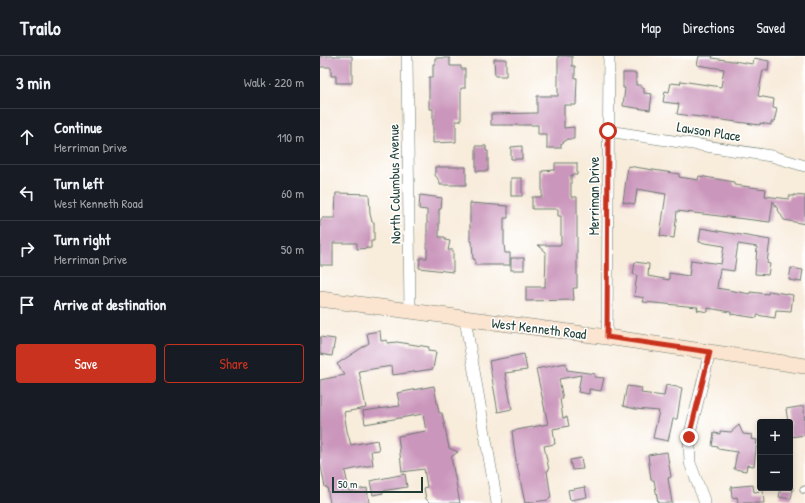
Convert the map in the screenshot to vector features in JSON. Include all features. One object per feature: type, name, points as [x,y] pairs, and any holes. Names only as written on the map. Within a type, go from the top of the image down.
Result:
[{"type":"street","name":"North Columbus Avenue","points":[[407,56],[410,312]]},
{"type":"street","name":"Merriman Drive","points":[[607,337],[609,56]]},
{"type":"street","name":"Lawson Place","points":[[608,131],[771,156],[805,166]]},
{"type":"street","name":"West Kenneth Road","points":[[320,300],[607,337],[805,366]]},
{"type":"street","points":[[465,319],[496,503]]},
{"type":"street","points":[[705,503],[690,463],[689,437],[710,352]]},
{"type":"building","points":[[320,56],[352,56],[352,83],[336,83],[336,76],[331,76],[331,67],[320,67]]},
{"type":"building","points":[[558,56],[572,56],[572,66],[575,66],[575,78],[577,78],[576,105],[564,105],[564,128],[574,127],[574,139],[568,139],[561,144],[561,148],[547,148],[547,134],[538,134],[538,125],[491,125],[491,114],[537,113],[537,96],[558,96]]},
{"type":"building","points":[[699,56],[713,56],[712,58],[753,64],[754,58],[769,61],[768,71],[763,70],[758,96],[774,99],[773,108],[777,109],[774,122],[771,122],[771,125],[760,123],[760,125],[677,114],[679,104],[663,102],[665,91],[669,92],[671,83],[680,84],[681,81],[721,87],[724,69],[697,65]]},
{"type":"building","points":[[435,58],[450,58],[450,66],[461,66],[461,69],[465,69],[465,88],[461,88],[461,121],[456,121],[456,142],[433,143],[433,109],[429,109],[429,77],[433,77],[433,64],[435,64]]},
{"type":"building","points":[[494,59],[506,59],[506,76],[495,76]]},
{"type":"building","points":[[623,73],[636,73],[636,85],[641,85],[641,88],[644,88],[644,93],[652,94],[650,110],[623,106],[625,88],[623,88]]},
{"type":"building","points":[[476,146],[486,146],[486,151],[488,151],[488,171],[476,171]]},
{"type":"building","points":[[522,146],[522,159],[511,159],[511,147]]},
{"type":"building","points":[[555,163],[577,163],[577,175],[571,175],[571,197],[577,197],[577,288],[573,288],[574,300],[526,301],[526,287],[545,287],[546,252],[538,245],[561,245],[561,216],[558,216],[558,209],[532,209],[532,197],[542,197],[542,171],[555,170]]},
{"type":"building","points":[[628,166],[679,174],[679,177],[698,180],[699,176],[734,182],[734,185],[766,189],[765,196],[789,199],[789,196],[794,195],[805,196],[805,224],[784,220],[773,201],[770,222],[677,211],[674,238],[660,236],[666,194],[637,189],[635,204],[623,202]]},
{"type":"building","points":[[435,167],[466,167],[466,185],[440,185],[440,182],[435,175]]},
{"type":"building","points":[[511,178],[522,178],[522,196],[511,196]]},
{"type":"building","points":[[336,193],[369,194],[370,214],[372,222],[374,222],[374,241],[371,241],[371,248],[357,249],[357,243],[333,243],[333,265],[320,265],[320,223],[322,218],[335,218]]},
{"type":"building","points":[[420,195],[442,198],[441,209],[439,209],[439,237],[445,237],[445,240],[450,241],[448,250],[453,250],[453,272],[419,268],[420,258],[427,258],[427,210],[419,209]]},
{"type":"building","points":[[470,203],[508,206],[508,218],[504,218],[504,244],[505,253],[510,253],[510,265],[475,265],[475,259],[473,259],[472,241],[470,241]]},
{"type":"building","points":[[701,228],[770,240],[767,263],[770,264],[768,275],[755,274],[757,247],[738,244],[734,271],[720,269],[717,288],[750,294],[750,292],[768,294],[769,291],[793,295],[791,311],[776,310],[775,318],[757,315],[757,318],[731,314],[731,312],[708,308],[708,312],[697,310],[698,307],[643,302],[644,298],[634,296],[637,275],[633,274],[635,262],[649,264],[648,276],[669,280],[669,273],[689,276],[691,260],[721,264],[724,246],[699,242]]},
{"type":"building","points":[[511,258],[524,258],[524,270],[511,270]]},
{"type":"building","points":[[791,268],[803,270],[801,282],[789,280]]},
{"type":"building","points":[[380,331],[381,341],[387,340],[387,343],[397,342],[429,347],[428,351],[436,352],[433,369],[393,375],[392,366],[359,371],[366,408],[344,412],[347,431],[351,445],[377,440],[379,450],[371,451],[373,465],[345,471],[349,491],[367,488],[369,503],[330,503],[320,462],[320,380],[345,375],[337,364],[369,343],[367,333]]},
{"type":"building","points":[[320,337],[335,339],[332,356],[320,354]]},
{"type":"building","points":[[524,354],[527,370],[505,373],[512,409],[498,412],[489,361]]},
{"type":"building","points":[[566,363],[567,370],[595,374],[594,377],[604,378],[601,391],[589,389],[589,394],[578,392],[581,375],[559,379],[563,399],[560,399],[563,418],[567,417],[569,426],[553,429],[555,444],[544,446],[549,470],[547,471],[551,498],[548,500],[525,503],[515,455],[512,431],[548,424],[536,369]]},
{"type":"building","points":[[666,385],[682,388],[677,419],[673,419],[668,441],[653,438],[659,411],[635,409],[623,406],[627,386],[642,388],[641,393],[664,396]]},
{"type":"building","points":[[434,386],[439,413],[442,413],[449,448],[458,452],[451,457],[460,503],[430,503],[426,499],[424,488],[427,487],[424,469],[402,472],[398,436],[426,431],[423,414],[365,424],[363,411],[400,406],[397,393]]},
{"type":"building","points":[[804,406],[805,435],[793,437],[793,419],[788,419],[786,409]]},
{"type":"building","points":[[739,425],[743,434],[752,435],[751,439],[757,440],[754,466],[747,465],[746,471],[734,469],[737,452],[718,449],[718,447],[712,446],[714,433],[720,434],[720,431],[731,432]]},
{"type":"building","points":[[667,452],[671,477],[668,478],[672,503],[658,503],[654,480],[651,480],[648,455]]},
{"type":"building","points":[[581,458],[583,469],[572,470],[570,460]]},
{"type":"building","points":[[405,474],[407,487],[382,491],[383,493],[373,495],[370,481]]},
{"type":"building","points":[[753,485],[754,492],[763,491],[764,503],[738,503],[737,497],[732,498],[731,487]]},
{"type":"building","points":[[585,487],[587,497],[570,500],[568,490]]},
{"type":"building","points":[[780,491],[792,491],[791,499],[779,497]]},
{"type":"route","points":[[608,131],[607,337],[710,352],[689,437]]}]
